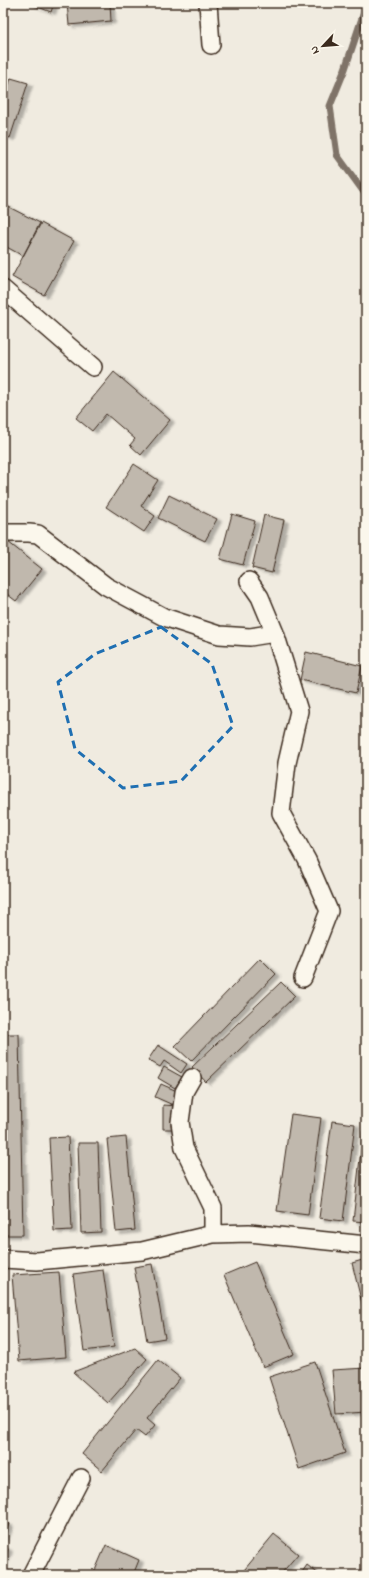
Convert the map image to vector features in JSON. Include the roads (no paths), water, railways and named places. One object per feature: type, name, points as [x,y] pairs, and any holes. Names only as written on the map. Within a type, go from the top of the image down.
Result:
[{"type":"street","points":[[208,3],[211,45]]},
{"type":"street","points":[[3,289],[93,367]]},
{"type":"street","points":[[3,533],[38,534],[106,586],[164,617],[219,635],[250,637],[275,633]]},
{"type":"street","points":[[250,581],[260,597],[275,633],[299,712],[287,763],[281,813],[307,860],[329,911],[303,978]]},
{"type":"street","points":[[192,1078],[184,1092],[180,1122],[184,1148],[213,1208],[213,1234]]},
{"type":"street","points":[[3,1258],[37,1261],[142,1251],[213,1234],[249,1233],[366,1245]]},
{"type":"street","points":[[31,1575],[81,1478]]},
{"type":"waterway","points":[[365,3],[364,12],[345,69],[330,106],[337,155],[366,195]]}]
